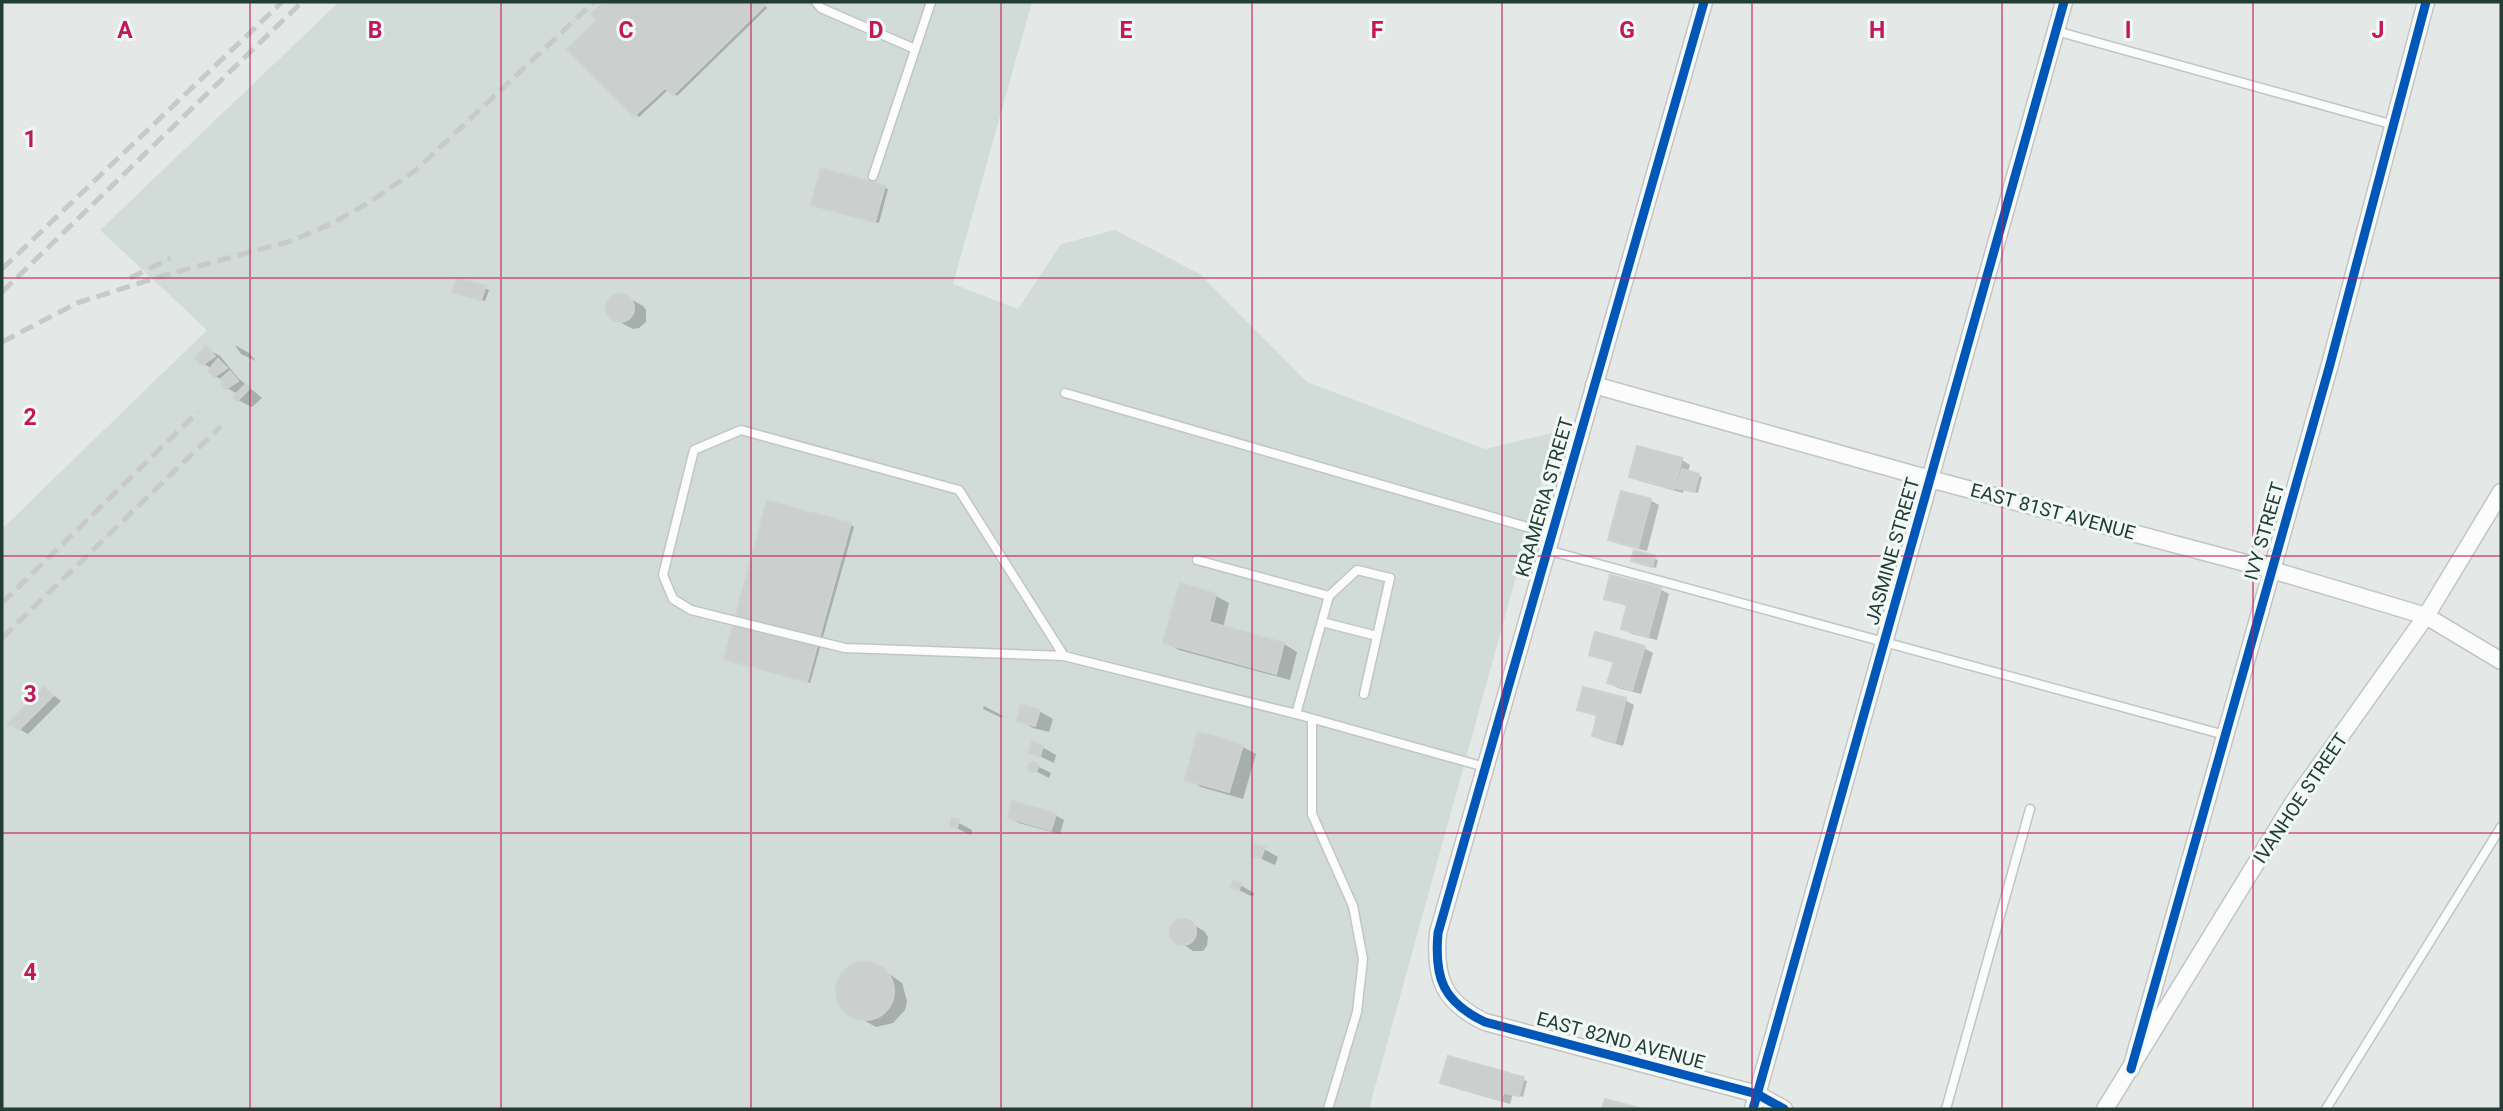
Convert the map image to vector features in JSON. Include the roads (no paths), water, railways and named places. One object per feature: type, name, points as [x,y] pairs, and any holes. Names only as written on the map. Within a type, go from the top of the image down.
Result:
[{"type":"street","name":"KRAMERIA STREET","points":[[1452,1001],[1438,973],[1437,933],[1704,2]]},
{"type":"street","name":"JASMINE STREET","points":[[1755,1102],[2064,2]]},
{"type":"street","name":"IVY STREET","points":[[2131,1069],[2329,368],[2426,2]]},
{"type":"street","name":"EAST 81ST AVENUE","points":[[1594,385],[1930,479],[2272,569],[2426,616],[2501,661]]},
{"type":"street","name":"IVANHOE STREET","points":[[2105,1109],[2293,803],[2426,616],[2501,492]]},
{"type":"street","name":"EAST 82ND AVENUE","points":[[1452,1001],[1465,1013],[1485,1022],[1784,1109]]},
{"type":"lane","points":[[816,2],[821,8],[915,49]]},
{"type":"lane","points":[[873,176],[931,2]]},
{"type":"lane","points":[[2056,30],[2394,125]]},
{"type":"lane","points":[[1065,393],[1884,642],[2225,735]]},
{"type":"lane","points":[[1064,656],[959,490],[741,430],[694,450],[663,575],[673,600],[691,610],[845,648],[1064,656],[1312,719],[1485,767]]},
{"type":"lane","points":[[1197,560],[1329,596]]},
{"type":"lane","points":[[1296,715],[1329,596],[1357,570],[1390,578],[1364,694]]},
{"type":"lane","points":[[1322,622],[1377,636]]},
{"type":"lane","points":[[1312,719],[1312,814],[1353,906],[1363,959],[1357,1012],[1328,1109]]},
{"type":"lane","points":[[1946,1109],[2030,809]]},
{"type":"lane","points":[[2326,1109],[2501,827]]},
{"type":"railway","points":[[2,269],[282,2]]},
{"type":"railway","points":[[2,292],[302,2]]},
{"type":"railway","points":[[2,342],[77,303],[162,276],[291,241],[331,224],[370,202],[417,169],[594,2]]},
{"type":"railway","points":[[130,278],[171,258]]},
{"type":"railway","points":[[2,603],[198,412]]},
{"type":"railway","points":[[2,638],[221,426]]}]
